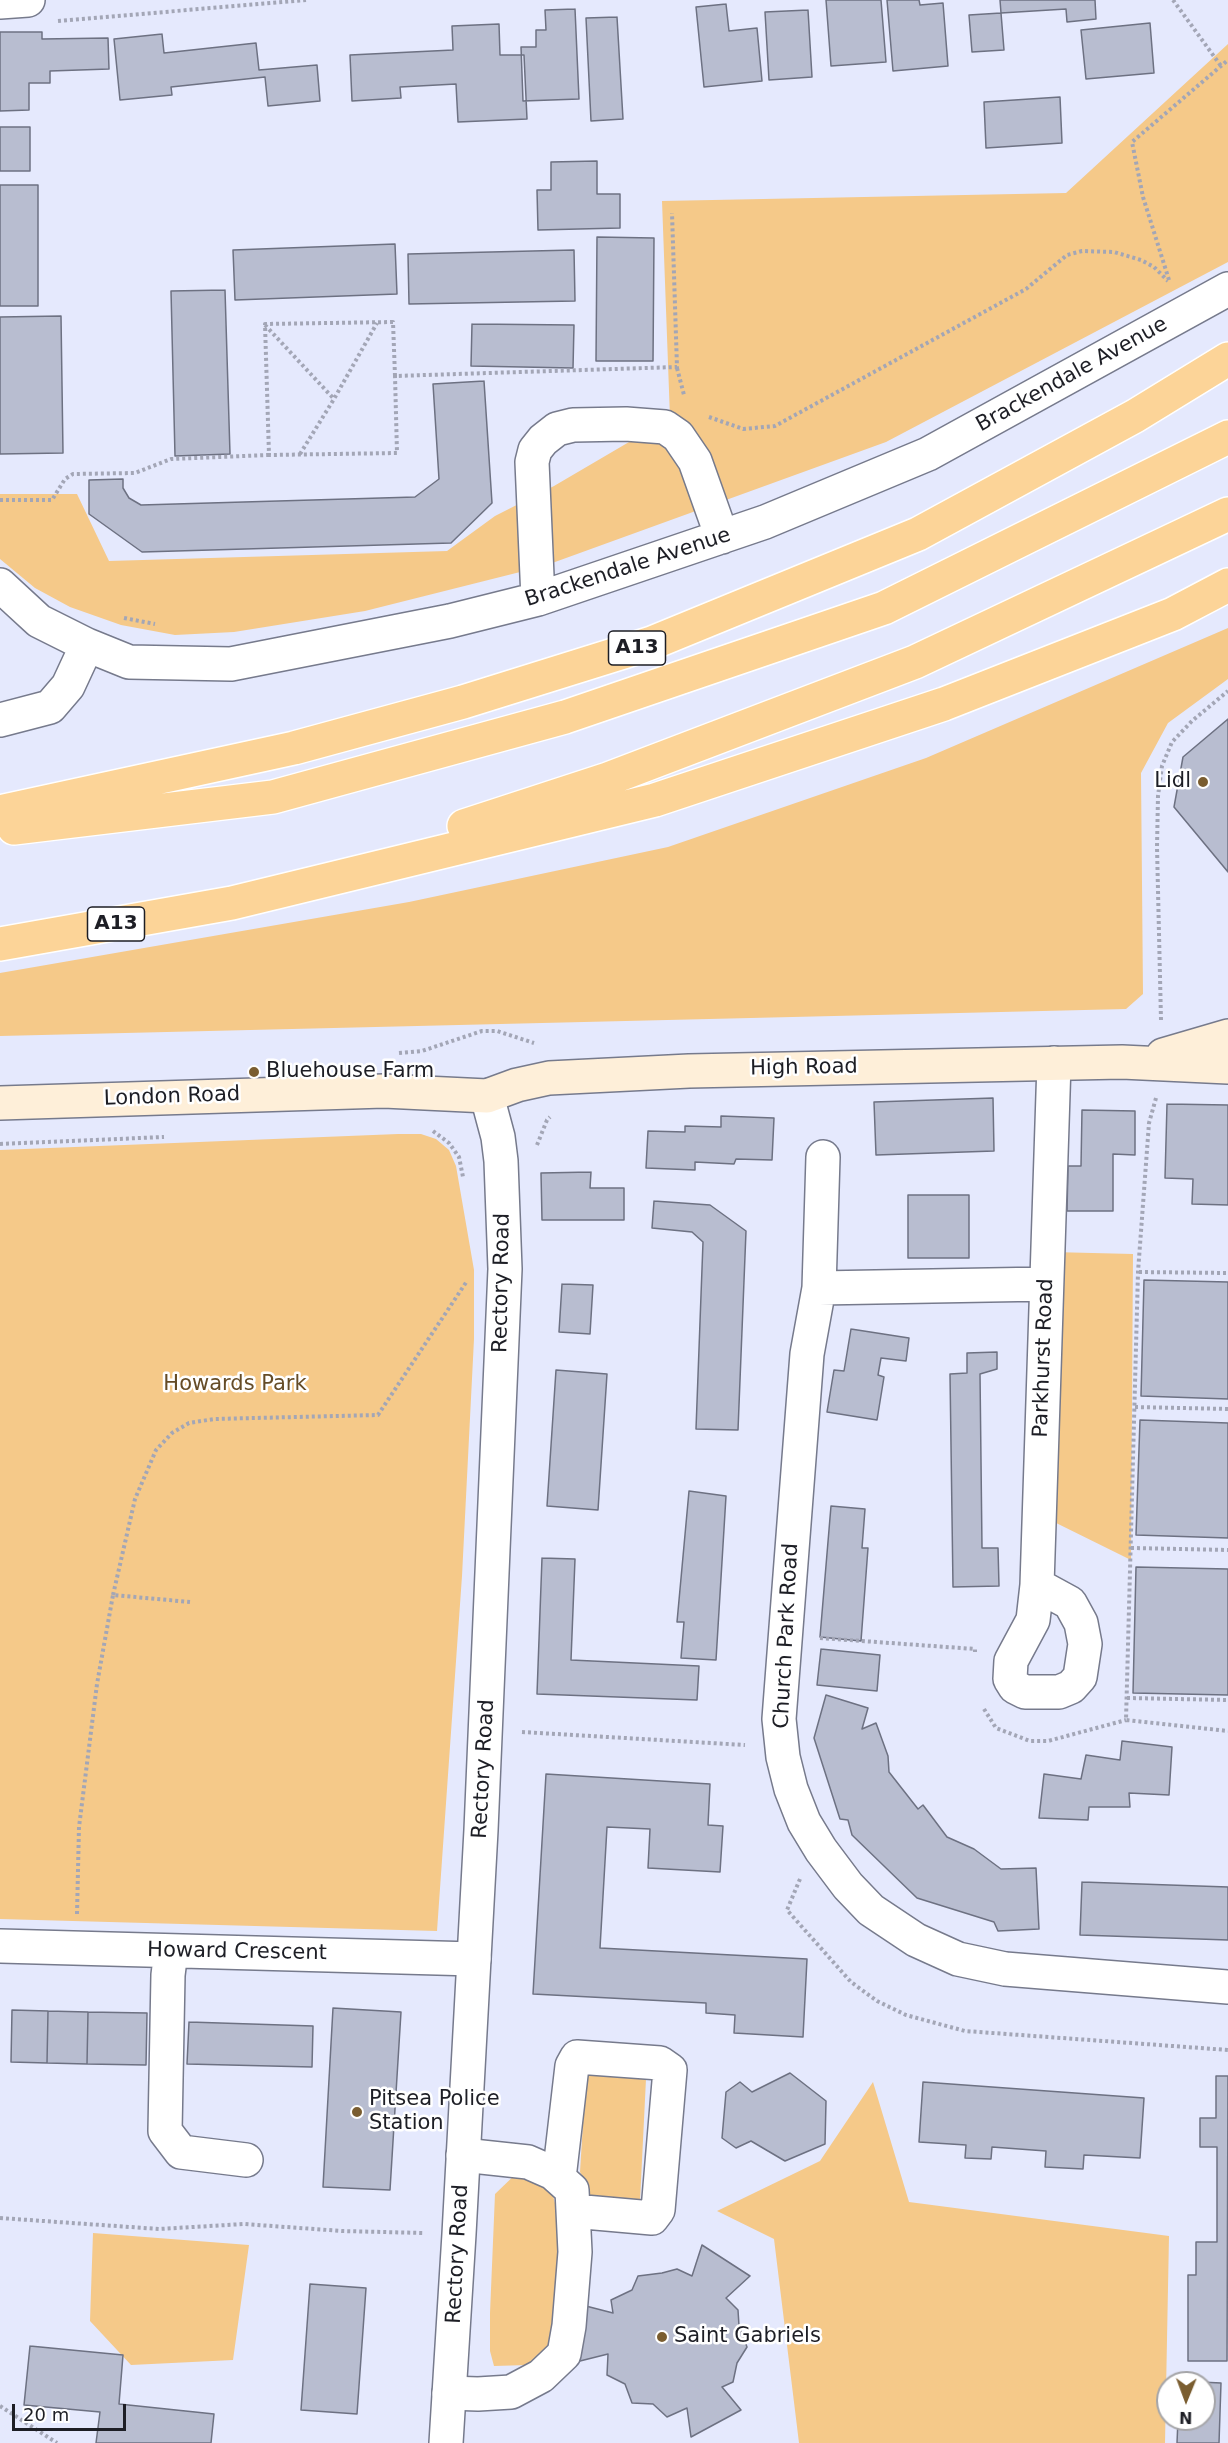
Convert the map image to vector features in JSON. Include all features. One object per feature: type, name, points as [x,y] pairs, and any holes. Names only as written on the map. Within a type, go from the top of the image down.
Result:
[{"type":"highway","name":"A13","points":[[0,812],[294,748],[463,702],[652,643],[918,534],[1135,416],[1228,359]]},
{"type":"highway","name":"A13","points":[[0,830],[273,797],[565,717],[884,608],[1228,437]]},
{"type":"highway","name":"A13","points":[[232,903],[608,779],[915,662],[1228,514]]},
{"type":"highway","name":"A13","points":[[0,944],[232,903],[655,800],[944,704],[1173,615],[1228,585]]},
{"type":"main road","name":"High Road","points":[[1122,1062],[1165,1054],[1228,1036]]},
{"type":"main road","name":"High Road","points":[[487,1096],[517,1085],[549,1078],[596,1074],[1122,1062],[1228,1067]]},
{"type":"main road","name":"London Road","points":[[0,1103],[384,1091],[487,1096]]},
{"type":"street","points":[[0,2],[38,11]]},
{"type":"street","name":"Brackendale Avenue","points":[[0,585],[39,621],[129,663],[231,664],[450,621],[538,599],[765,522],[928,454],[1228,289]]},
{"type":"street","points":[[538,599],[532,462],[543,440],[557,429],[573,425],[594,424],[665,427],[678,436],[695,461],[722,537]]},
{"type":"street","points":[[0,720],[50,707],[68,686],[87,645]]},
{"type":"street","name":"Parkhurst Road","points":[[1038,1585],[1070,1603],[1083,1631],[1085,1644],[1080,1677],[1071,1686],[1059,1692],[1025,1692],[1015,1687],[1010,1678],[1011,1662],[1033,1620],[1038,1585],[1054,1063]]},
{"type":"street","name":"Rectory Road","points":[[446,2443],[474,1959],[505,1269],[501,1161],[498,1137],[487,1096]]},
{"type":"street","name":"Church Park Road","points":[[823,1157],[819,1288],[807,1354],[778,1719],[783,1757],[791,1790],[804,1822],[821,1851],[871,1910],[916,1940],[958,1959],[1005,1969],[1228,1987]]},
{"type":"street","points":[[819,1288],[1046,1284]]},
{"type":"street","name":"Howard Crescent","points":[[0,1946],[474,1959]]},
{"type":"street","points":[[171,1951],[168,1975],[165,2131],[181,2152],[246,2160]]},
{"type":"street","points":[[559,2178],[572,2066],[577,2057],[660,2063],[670,2070],[658,2210],[652,2218],[573,2211]]},
{"type":"street","points":[[449,2392],[478,2394],[511,2392],[541,2376],[564,2354],[569,2326],[575,2252],[572,2190],[559,2178],[528,2162],[463,2155]]},
{"type":"path","points":[[38,11],[306,0]]},
{"type":"path","points":[[1173,0],[1221,66]]},
{"type":"path","points":[[707,417],[742,429],[775,426],[1026,289],[1067,255],[1082,251],[1114,252],[1141,260],[1154,267],[1171,284],[1143,196],[1132,141],[1228,60]]},
{"type":"path","points":[[672,213],[677,368],[685,399]]},
{"type":"path","points":[[299,454],[334,399],[377,322]]},
{"type":"path","points":[[0,500],[52,500],[65,479],[73,474],[135,473],[171,459],[398,453],[393,322],[265,324]]},
{"type":"path","points":[[265,324],[334,399]]},
{"type":"path","points":[[265,324],[269,455]]},
{"type":"path","points":[[395,376],[677,368]]},
{"type":"path","points":[[113,616],[166,626]]},
{"type":"path","points":[[1161,1029],[1157,847],[1158,796],[1162,766],[1172,742],[1228,690]]},
{"type":"path","points":[[391,1053],[422,1051],[472,1033],[490,1031]]},
{"type":"path","points":[[1126,1720],[1138,1272],[1149,1123],[1157,1093]]},
{"type":"path","points":[[422,1130],[434,1131],[449,1143],[459,1157],[465,1186]]},
{"type":"path","points":[[0,1144],[166,1137]]},
{"type":"path","points":[[82,1918],[78,1918],[79,1827],[97,1684],[113,1595],[135,1499],[156,1450],[172,1433],[189,1423],[214,1419],[378,1415],[474,1270],[505,1269]]},
{"type":"path","points":[[1138,1272],[1228,1273]]},
{"type":"path","points":[[1135,1407],[1228,1409]]},
{"type":"path","points":[[1131,1548],[1228,1550]]},
{"type":"path","points":[[113,1595],[190,1602]]},
{"type":"path","points":[[814,1638],[981,1649]]},
{"type":"path","points":[[975,1649],[975,1661]]},
{"type":"path","points":[[1127,1698],[1228,1700]]},
{"type":"path","points":[[981,1704],[996,1728],[1030,1741],[1058,1739],[1126,1720],[1228,1731]]},
{"type":"path","points":[[521,1732],[755,1746]]},
{"type":"path","points":[[0,2218],[159,2229],[244,2224],[342,2231],[459,2235]]},
{"type":"path","points":[[0,2406],[57,2443]]},
{"type":"green space","points":[[1228,44],[1228,262],[886,442],[544,566],[365,611],[234,632],[175,635],[121,625],[70,607],[35,588],[0,559],[0,494],[77,494],[109,561],[447,551],[495,516],[554,486],[670,418],[662,201],[1066,193]]},
{"type":"green space","points":[[1228,628],[1228,679],[1168,723],[1141,773],[1143,994],[1126,1009],[0,1036],[0,973],[409,902],[668,847],[926,758]]},
{"type":"green space","name":"Howards Park","points":[[421,1134],[436,1139],[449,1150],[456,1166],[474,1270],[474,1339],[462,1576],[437,1931],[0,1919],[0,1150]]},
{"type":"green space","points":[[1052,1252],[1133,1254],[1131,1560],[1044,1517]]},
{"type":"green space","points":[[586,2074],[646,2079],[640,2201],[587,2198],[585,2181],[580,2172]]},
{"type":"green space","points":[[873,2082],[909,2202],[1169,2236],[1166,2371],[1156,2371],[1156,2431],[1165,2431],[1165,2443],[799,2443],[774,2239],[717,2211],[820,2161]]},
{"type":"green space","points":[[522,2168],[550,2184],[561,2226],[553,2340],[528,2365],[494,2366],[490,2351],[490,2313],[495,2194]]},
{"type":"green space","points":[[93,2233],[249,2245],[233,2360],[131,2365],[90,2321]]},
{"type":"building","points":[[826,0],[881,0],[886,62],[831,66]]},
{"type":"building","points":[[887,0],[919,0],[920,5],[943,3],[948,66],[893,71]]},
{"type":"building","points":[[1000,0],[1095,0],[1096,19],[1067,22],[1066,9],[1001,13]]},
{"type":"building","points":[[726,4],[729,31],[757,28],[762,81],[704,87],[696,7]]},
{"type":"building","points":[[575,9],[579,99],[523,101],[521,47],[536,47],[536,30],[546,30],[545,10]]},
{"type":"building","points":[[808,10],[812,77],[769,80],[765,12]]},
{"type":"building","points":[[1001,13],[1004,50],[972,52],[969,15]]},
{"type":"building","points":[[617,17],[623,119],[591,121],[586,18]]},
{"type":"building","points":[[1150,23],[1154,73],[1086,79],[1081,30]]},
{"type":"building","points":[[499,24],[500,55],[524,55],[527,119],[458,122],[456,84],[400,87],[401,98],[352,101],[350,55],[453,50],[452,26]]},
{"type":"building","points":[[0,32],[42,32],[42,39],[108,38],[109,69],[50,71],[50,83],[29,83],[29,110],[0,111]]},
{"type":"building","points":[[162,34],[164,53],[256,43],[259,70],[317,65],[320,101],[268,106],[265,77],[171,87],[172,95],[120,100],[114,39]]},
{"type":"building","points":[[1060,97],[1062,143],[986,148],[984,102]]},
{"type":"building","points":[[0,127],[30,127],[30,171],[0,171]]},
{"type":"building","points":[[597,161],[597,194],[620,194],[620,228],[538,230],[537,190],[551,190],[551,162]]},
{"type":"building","points":[[0,185],[38,185],[38,306],[0,306]]},
{"type":"building","points":[[597,237],[654,238],[653,361],[596,361]]},
{"type":"building","points":[[395,244],[397,294],[235,300],[233,250]]},
{"type":"building","points":[[574,250],[575,301],[409,304],[408,254]]},
{"type":"building","points":[[225,290],[230,454],[175,456],[171,291]]},
{"type":"building","points":[[61,316],[63,453],[0,454],[0,317]]},
{"type":"building","points":[[472,324],[574,325],[573,368],[471,366]]},
{"type":"building","points":[[484,381],[492,503],[451,543],[142,552],[89,514],[89,480],[123,479],[123,488],[129,498],[141,505],[415,497],[439,479],[433,384]]},
{"type":"building","name":"Lidl","points":[[1228,719],[1228,872],[1174,807],[1183,757]]},
{"type":"building","points":[[993,1098],[994,1151],[876,1155],[874,1102]]},
{"type":"building","points":[[1167,1104],[1228,1105],[1228,1205],[1192,1204],[1193,1179],[1165,1178]]},
{"type":"building","points":[[1082,1110],[1135,1111],[1135,1155],[1113,1154],[1113,1211],[1067,1211],[1068,1166],[1081,1166]]},
{"type":"building","points":[[721,1116],[774,1118],[772,1160],[736,1159],[734,1164],[695,1162],[695,1170],[646,1168],[648,1131],[685,1132],[685,1126],[721,1127]]},
{"type":"building","points":[[591,1172],[590,1188],[624,1188],[624,1220],[542,1220],[541,1173]]},
{"type":"building","points":[[908,1195],[969,1195],[969,1258],[908,1258]]},
{"type":"building","points":[[654,1201],[710,1205],[746,1231],[738,1430],[696,1429],[703,1242],[692,1232],[652,1228]]},
{"type":"building","points":[[1144,1280],[1228,1282],[1228,1399],[1141,1396]]},
{"type":"building","points":[[562,1284],[593,1285],[590,1334],[559,1332]]},
{"type":"building","points":[[851,1329],[909,1338],[906,1361],[881,1358],[878,1375],[884,1377],[877,1420],[827,1412],[834,1370],[844,1371]]},
{"type":"building","points":[[997,1352],[997,1369],[980,1374],[982,1548],[998,1548],[999,1586],[953,1587],[950,1374],[967,1373],[967,1353]]},
{"type":"building","points":[[556,1370],[607,1374],[598,1510],[547,1506]]},
{"type":"building","points":[[1140,1420],[1228,1423],[1228,1538],[1136,1535]]},
{"type":"building","points":[[689,1491],[726,1496],[716,1660],[681,1658],[684,1622],[677,1622]]},
{"type":"building","points":[[831,1506],[865,1509],[862,1548],[868,1548],[861,1641],[820,1637]]},
{"type":"building","points":[[542,1558],[575,1559],[571,1660],[699,1666],[697,1700],[537,1694]]},
{"type":"building","points":[[1136,1567],[1228,1569],[1228,1695],[1133,1693]]},
{"type":"building","points":[[821,1649],[880,1655],[877,1691],[817,1685]]},
{"type":"building","points":[[826,1695],[868,1708],[862,1729],[876,1723],[888,1756],[889,1772],[918,1809],[923,1805],[947,1837],[974,1849],[1001,1869],[1036,1868],[1039,1929],[998,1931],[994,1922],[917,1898],[852,1835],[848,1820],[840,1819],[814,1738]]},
{"type":"building","points":[[1122,1741],[1172,1747],[1169,1795],[1129,1793],[1130,1807],[1089,1807],[1088,1820],[1039,1818],[1044,1774],[1081,1779],[1086,1755],[1120,1760]]},
{"type":"building","points":[[546,1774],[710,1784],[708,1825],[723,1826],[720,1872],[648,1868],[650,1829],[607,1827],[600,1948],[807,1959],[803,2037],[734,2033],[735,2015],[706,2013],[706,2003],[533,1994]]},
{"type":"building","points":[[1082,1882],[1228,1887],[1228,1940],[1080,1935]]},
{"type":"building","points":[[333,2008],[401,2012],[390,2190],[323,2187]]},
{"type":"building","points":[[12,2010],[48,2011],[47,2063],[11,2062]]},
{"type":"building","points":[[48,2011],[88,2012],[87,2064],[47,2063]]},
{"type":"building","points":[[88,2012],[147,2013],[146,2065],[87,2064]]},
{"type":"building","points":[[189,2022],[313,2026],[312,2067],[187,2064]]},
{"type":"building","points":[[790,2073],[826,2101],[825,2144],[785,2161],[751,2141],[736,2148],[722,2138],[726,2092],[740,2082],[752,2092]]},
{"type":"building","points":[[1216,2076],[1228,2076],[1227,2361],[1188,2361],[1188,2275],[1196,2275],[1196,2242],[1217,2242],[1217,2147],[1200,2147],[1200,2118],[1216,2118]]},
{"type":"building","points":[[923,2082],[1144,2098],[1140,2158],[1084,2155],[1083,2169],[1045,2167],[1046,2151],[992,2147],[991,2159],[965,2158],[966,2145],[919,2142]]},
{"type":"building","name":"Saint Gabriels","points":[[702,2245],[750,2276],[726,2298],[738,2310],[739,2326],[747,2347],[737,2363],[733,2382],[722,2387],[741,2410],[691,2437],[687,2408],[667,2417],[653,2404],[632,2403],[625,2384],[607,2375],[608,2354],[580,2361],[582,2305],[613,2313],[611,2300],[632,2290],[638,2276],[677,2269],[692,2276]]},
{"type":"building","points":[[310,2284],[366,2288],[357,2414],[301,2410]]},
{"type":"building","points":[[30,2346],[123,2355],[119,2404],[214,2414],[211,2443],[96,2443],[100,2412],[24,2405]]},
{"type":"building","points":[[1216,2383],[1221,2383],[1219,2443],[1177,2443],[1178,2431],[1216,2431]]},
{"type":"place","name":"Lidl","points":[[1203,782]]},
{"type":"place","name":"Bluehouse Farm","points":[[254,1072]]},
{"type":"place","name":"Pitsea Police Station","points":[[357,2112]]},
{"type":"place","name":"Saint Gabriels","points":[[662,2337]]}]
